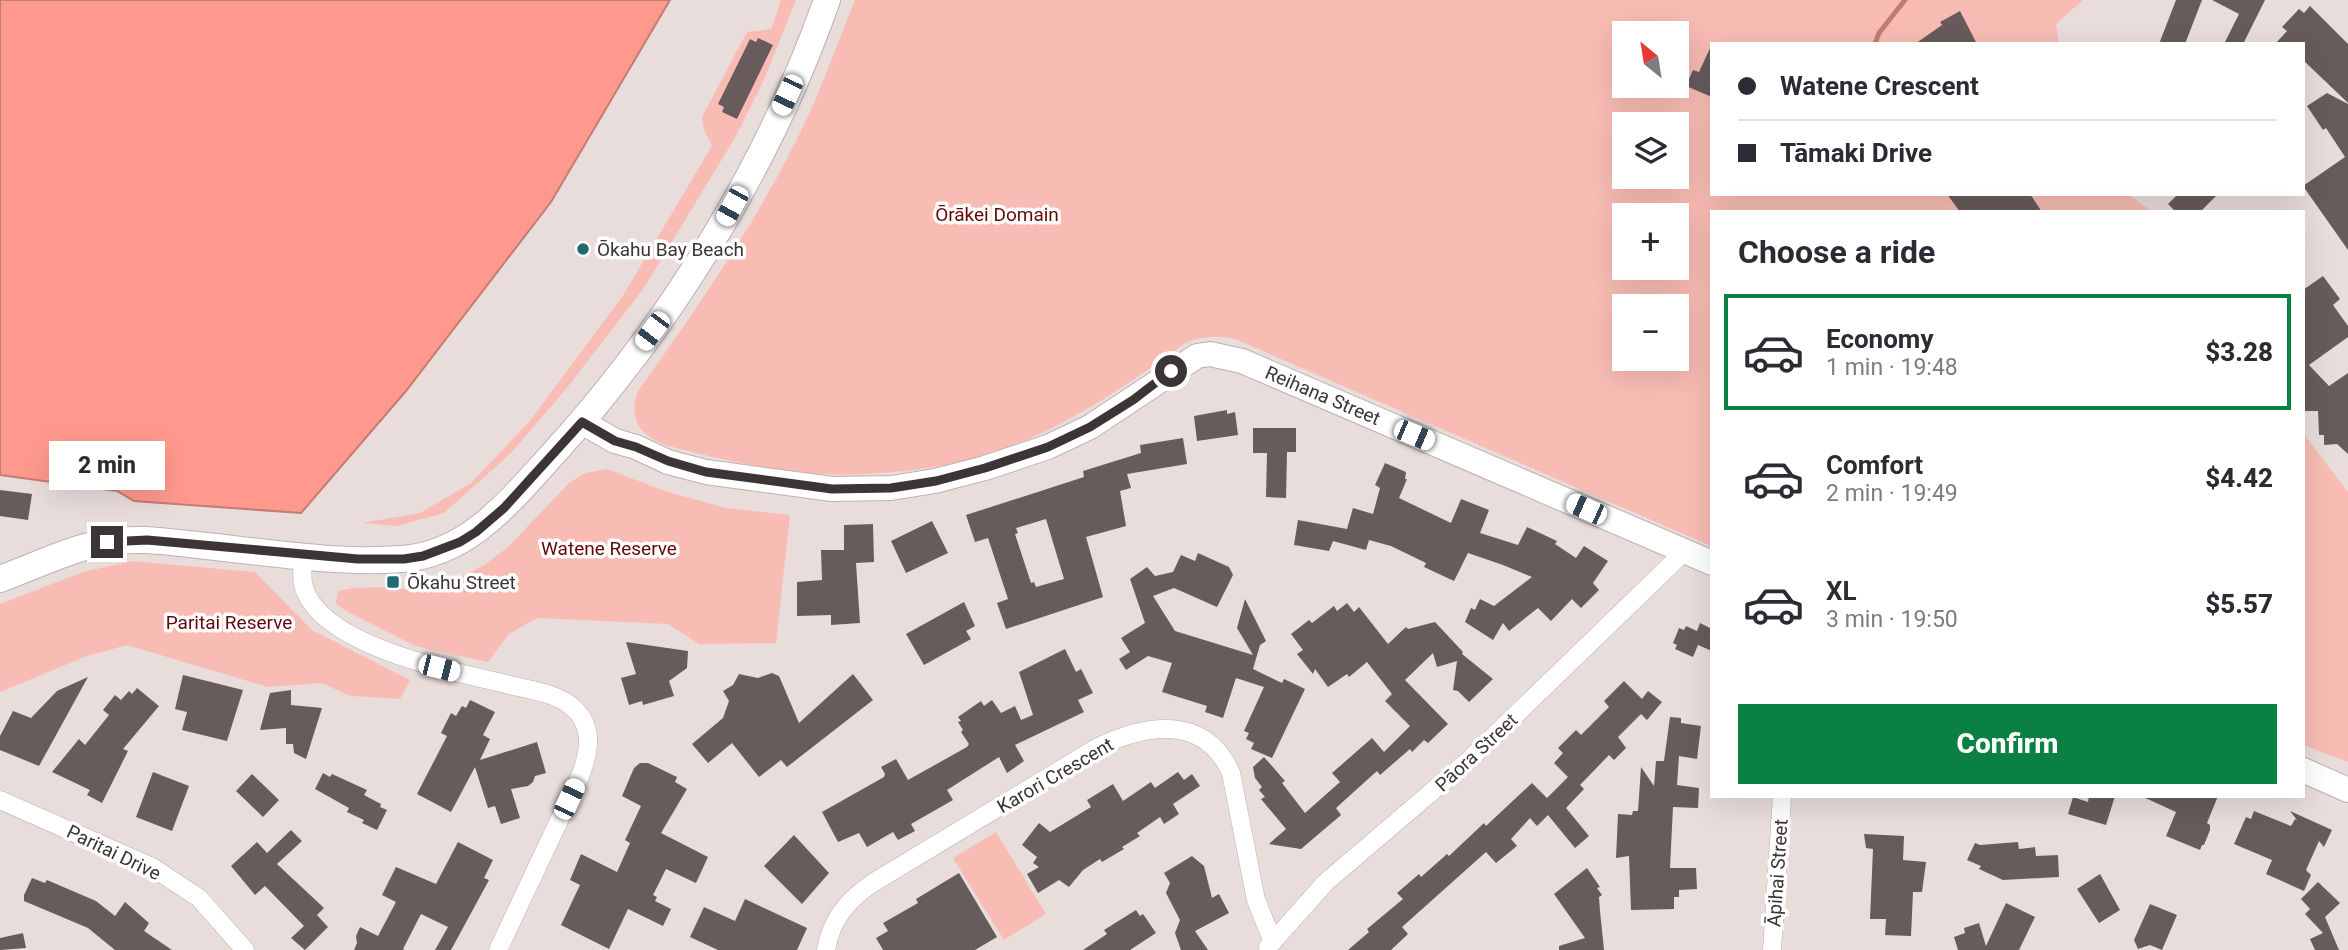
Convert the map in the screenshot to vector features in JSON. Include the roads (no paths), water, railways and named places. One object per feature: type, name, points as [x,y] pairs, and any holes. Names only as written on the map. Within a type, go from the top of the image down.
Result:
[{"type":"main road","points":[[0,579],[82,548],[107,542],[129,540],[303,556],[404,559],[442,550],[476,532],[504,508],[588,415],[652,331],[719,228],[774,122],[817,29],[827,0]]},
{"type":"street","name":"Reihana Street","points":[[588,415],[615,441],[706,472],[832,489],[891,488],[948,478],[1048,447],[1090,427],[1197,356],[1210,354],[1242,360],[1710,562]]},
{"type":"street","name":"Pāora Street","points":[[1269,946],[1326,882],[1469,760],[1685,551]]},
{"type":"street","points":[[303,556],[304,590],[316,609],[332,625],[412,661],[540,692],[565,701],[583,719],[590,746],[581,774],[498,950]]},
{"type":"street","name":"Karori Crescent","points":[[826,950],[831,930],[846,905],[872,884],[1098,747],[1133,733],[1167,729],[1195,734],[1217,749],[1226,761],[1231,773],[1256,900],[1269,946]]},
{"type":"street","points":[[2305,771],[2348,790]]},
{"type":"street","name":"Āpihai Street","points":[[1772,950],[1782,798]]},
{"type":"street","name":"Paritai Drive","points":[[0,800],[152,867],[199,898],[245,950]]},
{"type":"waterway","points":[[1876,42],[1879,33],[1905,0]]},
{"type":"place","name":"Ōkahu Bay Beach","points":[[583,249]]},
{"type":"place","name":"Ōkahu Street","points":[[393,582]]},
{"type":"park label","name":"Ōrākei Domain","points":[[997,214]]},
{"type":"park label","name":"Watene Reserve","points":[[609,548]]},
{"type":"park label","name":"Paritai Reserve","points":[[229,622]]}]
